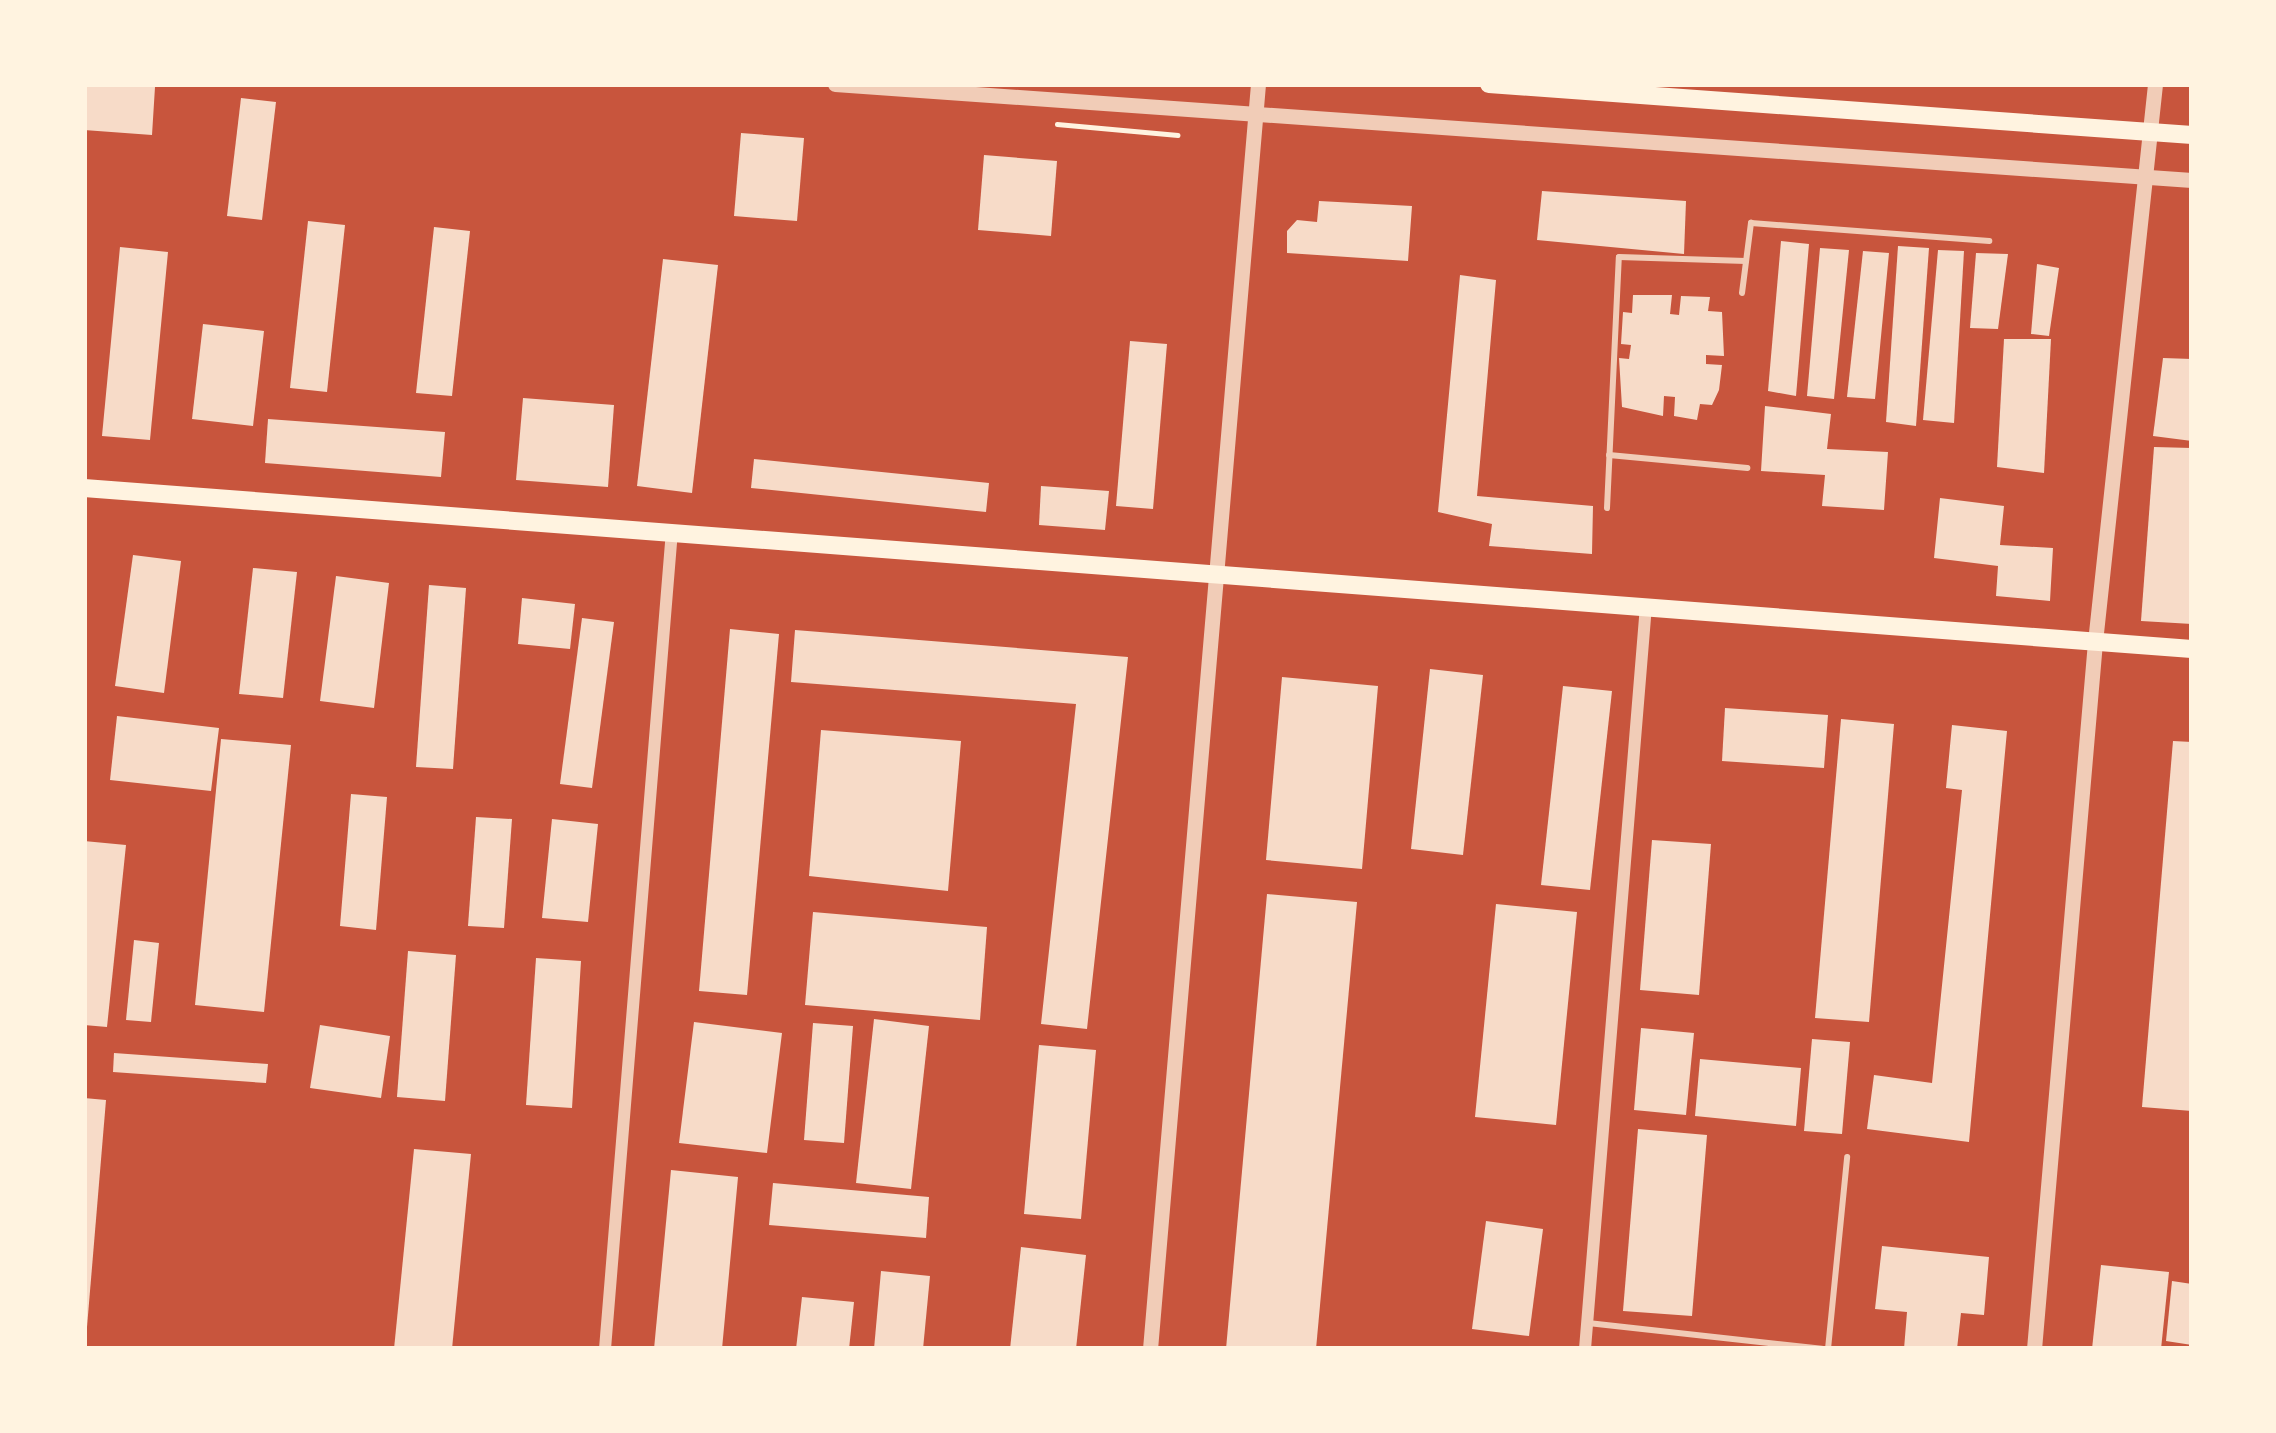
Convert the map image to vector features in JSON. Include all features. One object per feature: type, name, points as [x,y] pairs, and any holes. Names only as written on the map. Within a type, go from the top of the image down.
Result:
[{"type":"main road","points":[[1490,84],[2192,135]]},
{"type":"main road","points":[[84,488],[2192,650]]},
{"type":"street","points":[[836,84],[1256,110],[2192,180]]},
{"type":"street","points":[[1150,1349],[1258,84]]},
{"type":"street","points":[[2034,1349],[2096,642],[2155,84]]},
{"type":"street","points":[[605,1349],[672,530]]},
{"type":"street","points":[[1586,1349],[1646,605]]},
{"type":"lane","points":[[1742,292],[1751,223],[1989,241]]},
{"type":"lane","points":[[1606,508],[1619,257],[1746,261]]},
{"type":"lane","points":[[1609,455],[1747,468]]},
{"type":"lane","points":[[1588,1324],[1825,1349],[1847,1157]]},
{"type":"path","points":[[1057,124],[1178,135]]},
{"type":"building","points":[[84,84],[155,87],[152,135],[84,130]]},
{"type":"building","points":[[241,98],[276,102],[262,220],[227,216]]},
{"type":"building","points":[[741,133],[804,138],[797,221],[734,216]]},
{"type":"building","points":[[984,155],[1057,161],[1051,236],[978,230]]},
{"type":"building","points":[[1542,191],[1686,201],[1684,254],[1537,240]]},
{"type":"building","points":[[1319,201],[1412,206],[1408,261],[1287,253],[1287,231],[1297,220],[1317,222]]},
{"type":"building","points":[[308,221],[345,225],[327,392],[290,388]]},
{"type":"building","points":[[434,227],[470,231],[452,396],[416,393]]},
{"type":"building","points":[[1781,241],[1809,244],[1796,396],[1768,391]]},
{"type":"building","points":[[1898,246],[1929,248],[1916,426],[1886,422]]},
{"type":"building","points":[[120,247],[168,252],[150,440],[102,436]]},
{"type":"building","points":[[1820,248],[1849,250],[1834,399],[1807,396]]},
{"type":"building","points":[[1938,250],[1964,251],[1954,423],[1923,420]]},
{"type":"building","points":[[1863,251],[1889,253],[1875,399],[1847,397]]},
{"type":"building","points":[[1976,253],[2008,254],[1998,329],[1970,328]]},
{"type":"building","points":[[663,259],[718,265],[692,493],[637,486]]},
{"type":"building","points":[[2037,264],[2059,268],[2049,336],[2031,334]]},
{"type":"building","points":[[1460,275],[1496,280],[1477,496],[1593,506],[1592,554],[1489,546],[1492,524],[1438,512]]},
{"type":"building","points":[[1633,295],[1672,295],[1670,314],[1679,315],[1681,296],[1710,297],[1708,311],[1722,312],[1724,356],[1706,355],[1706,364],[1722,365],[1719,390],[1712,405],[1700,404],[1697,420],[1674,416],[1675,397],[1664,396],[1663,416],[1622,407],[1619,358],[1629,359],[1631,345],[1621,344],[1623,312],[1632,313]]},
{"type":"building","points":[[203,324],[264,331],[253,426],[192,419]]},
{"type":"building","points":[[2004,339],[2051,339],[2044,473],[1997,467]]},
{"type":"building","points":[[1130,341],[1167,344],[1153,509],[1116,506]]},
{"type":"building","points":[[2163,358],[2192,359],[2192,441],[2153,436]]},
{"type":"building","points":[[523,398],[614,405],[608,487],[516,480]]},
{"type":"building","points":[[1765,406],[1831,414],[1827,449],[1888,452],[1884,510],[1822,506],[1825,475],[1761,471]]},
{"type":"building","points":[[268,419],[445,432],[441,477],[265,463]]},
{"type":"building","points":[[2154,447],[2192,448],[2192,624],[2141,621]]},
{"type":"building","points":[[754,459],[989,483],[986,512],[751,488]]},
{"type":"building","points":[[1041,486],[1109,491],[1105,530],[1039,525]]},
{"type":"building","points":[[1940,498],[2004,506],[2000,545],[2053,548],[2050,601],[1996,596],[1998,566],[1934,558]]},
{"type":"building","points":[[133,555],[181,561],[164,693],[115,686]]},
{"type":"building","points":[[253,568],[297,572],[283,698],[239,694]]},
{"type":"building","points":[[336,576],[389,583],[374,708],[320,701]]},
{"type":"building","points":[[429,585],[466,588],[453,769],[416,767]]},
{"type":"building","points":[[522,598],[575,604],[570,649],[518,644]]},
{"type":"building","points":[[582,618],[614,622],[592,788],[560,784]]},
{"type":"building","points":[[730,629],[779,634],[747,995],[699,991]]},
{"type":"building","points":[[795,630],[1128,657],[1087,1029],[1041,1024],[1076,704],[791,682]]},
{"type":"building","points":[[1430,669],[1483,675],[1463,855],[1411,849]]},
{"type":"building","points":[[1282,677],[1378,686],[1362,869],[1266,860]]},
{"type":"building","points":[[1563,686],[1612,691],[1590,890],[1541,885]]},
{"type":"building","points":[[1725,708],[1828,715],[1824,768],[1722,761]]},
{"type":"building","points":[[117,716],[219,728],[211,791],[110,780]]},
{"type":"building","points":[[1841,719],[1894,724],[1869,1022],[1815,1018]]},
{"type":"building","points":[[1952,725],[2007,731],[1969,1142],[1867,1129],[1874,1075],[1932,1083],[1962,790],[1946,788]]},
{"type":"building","points":[[821,730],[961,741],[948,891],[809,876]]},
{"type":"building","points":[[221,739],[291,745],[264,1012],[195,1005]]},
{"type":"building","points":[[2173,741],[2192,742],[2192,1111],[2142,1107]]},
{"type":"building","points":[[351,794],[387,797],[376,930],[340,926]]},
{"type":"building","points":[[476,817],[512,819],[504,928],[468,926]]},
{"type":"building","points":[[552,819],[598,824],[588,922],[542,918]]},
{"type":"building","points":[[1652,840],[1711,844],[1699,995],[1640,990]]},
{"type":"building","points":[[84,841],[126,845],[107,1027],[84,1025]]},
{"type":"building","points":[[1267,894],[1357,902],[1316,1349],[1226,1349]]},
{"type":"building","points":[[1496,904],[1577,912],[1556,1125],[1475,1117]]},
{"type":"building","points":[[813,912],[987,927],[980,1020],[805,1005]]},
{"type":"building","points":[[134,940],[159,943],[151,1022],[126,1020]]},
{"type":"building","points":[[408,951],[456,955],[445,1101],[397,1097]]},
{"type":"building","points":[[536,958],[581,961],[572,1108],[526,1105]]},
{"type":"building","points":[[874,1019],[929,1026],[911,1189],[856,1183]]},
{"type":"building","points":[[694,1022],[782,1033],[767,1153],[679,1143]]},
{"type":"building","points":[[813,1023],[853,1026],[844,1143],[804,1140]]},
{"type":"building","points":[[320,1025],[390,1036],[381,1098],[310,1088]]},
{"type":"building","points":[[1641,1028],[1694,1033],[1686,1115],[1634,1110]]},
{"type":"building","points":[[1812,1039],[1850,1042],[1842,1134],[1804,1131]]},
{"type":"building","points":[[1039,1045],[1096,1050],[1081,1219],[1024,1214]]},
{"type":"building","points":[[114,1053],[268,1064],[266,1083],[113,1072]]},
{"type":"building","points":[[1700,1059],[1801,1068],[1796,1126],[1695,1116]]},
{"type":"building","points":[[84,1098],[106,1100],[87,1327],[84,1327]]},
{"type":"building","points":[[1638,1129],[1707,1135],[1692,1316],[1623,1311]]},
{"type":"building","points":[[414,1149],[471,1154],[452,1349],[394,1349]]},
{"type":"building","points":[[671,1170],[738,1177],[722,1349],[654,1349]]},
{"type":"building","points":[[773,1183],[929,1197],[926,1238],[769,1225]]},
{"type":"building","points":[[1486,1221],[1543,1229],[1529,1336],[1472,1329]]},
{"type":"building","points":[[1882,1246],[1989,1257],[1984,1315],[1961,1313],[1957,1349],[1904,1349],[1907,1312],[1875,1309]]},
{"type":"building","points":[[1021,1247],[1086,1255],[1076,1349],[1010,1349]]},
{"type":"building","points":[[2101,1265],[2169,1272],[2161,1349],[2092,1349]]},
{"type":"building","points":[[881,1271],[930,1276],[923,1349],[874,1349]]},
{"type":"building","points":[[2172,1281],[2192,1284],[2192,1345],[2166,1341]]},
{"type":"building","points":[[802,1297],[854,1302],[849,1349],[796,1349]]}]
